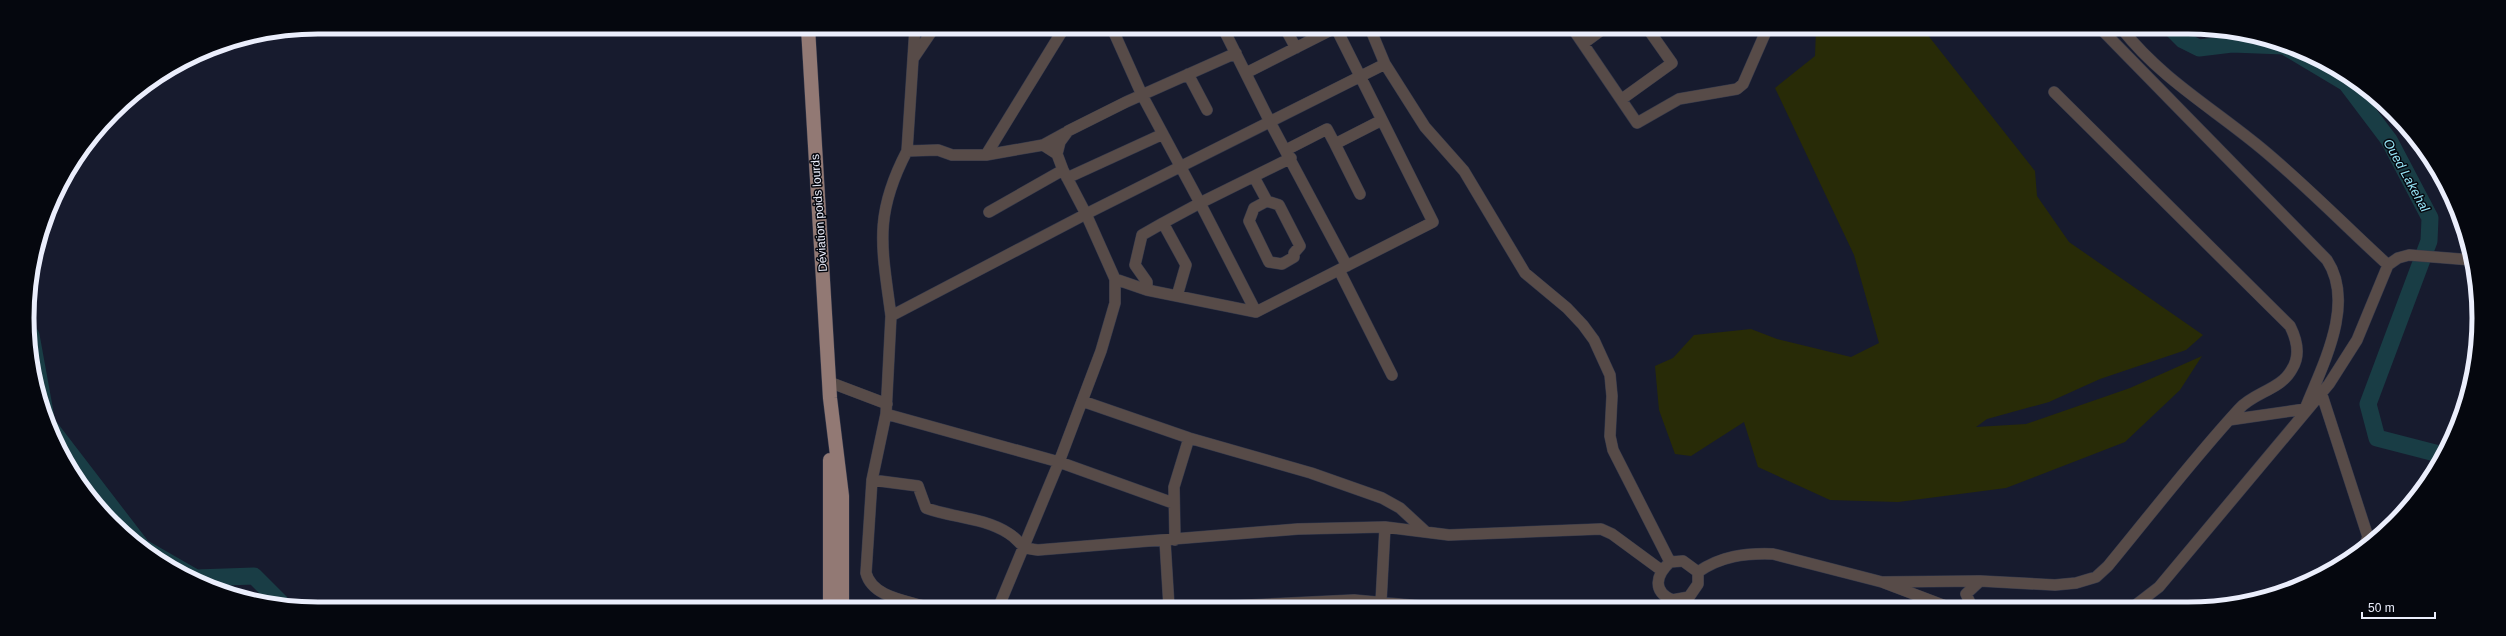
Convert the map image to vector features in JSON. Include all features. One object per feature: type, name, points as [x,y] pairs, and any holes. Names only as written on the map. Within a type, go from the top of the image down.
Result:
[{"type":"main road","name":"Déviation poids lourds","points":[[808,34],[830,398],[842,496],[842,602]]},
{"type":"main road","name":"Déviation poids lourds","points":[[830,398],[830,602]]},
{"type":"street","points":[[911,602],[883,593],[868,580],[867,538],[872,480],[887,409],[891,316],[881,241],[883,216],[895,175],[908,151],[915,34]]},
{"type":"street","points":[[913,59],[930,34]]},
{"type":"street","points":[[986,155],[1060,34]]},
{"type":"street","points":[[1115,34],[1142,95],[1256,312]]},
{"type":"street","points":[[1226,34],[1270,122],[1289,154],[1392,375]]},
{"type":"street","points":[[1289,34],[1296,48]]},
{"type":"street","points":[[1246,73],[1324,34]]},
{"type":"street","points":[[1115,279],[1147,290],[1256,312],[1434,222],[1339,34]]},
{"type":"street","points":[[1372,34],[1385,64],[1425,126],[1464,170],[1525,273],[1567,308],[1583,325],[1594,340],[1610,376],[1612,396],[1610,436],[1613,450],[1670,562]]},
{"type":"street","points":[[1577,34],[1637,123],[1679,99],[1737,89],[1743,84],[1765,34]]},
{"type":"street","points":[[1584,43],[1596,34]]},
{"type":"street","points":[[1622,99],[1672,64],[1651,34]]},
{"type":"street","points":[[2106,34],[2267,197],[2327,260],[2335,272],[2338,282],[2337,318],[2323,363],[2305,409]]},
{"type":"street","points":[[2126,34],[2143,55],[2175,83],[2216,111],[2258,145],[2388,265]]},
{"type":"street","points":[[908,151],[938,150],[952,154],[986,155],[1043,145],[1068,131],[1142,95],[1236,53]]},
{"type":"street","points":[[891,316],[1086,214],[1385,64]]},
{"type":"street","points":[[1188,74],[1207,110]]},
{"type":"street","points":[[1882,582],[1980,582],[2055,585],[2076,583],[2096,577],[2108,566],[2240,407],[2282,382],[2293,369],[2298,352],[2296,338],[2290,326],[2054,92]]},
{"type":"street","points":[[1335,144],[1382,120]]},
{"type":"street","points":[[1147,290],[1147,282],[1135,265],[1136,254],[1142,235],[1200,203],[1254,177],[1326,129],[1360,194]]},
{"type":"street","points":[[1057,154],[1060,142],[1068,131]]},
{"type":"street","points":[[989,212],[1065,174],[1163,134]]},
{"type":"street","points":[[1000,602],[1024,548],[1059,462],[1101,351],[1115,303],[1115,279],[1086,214],[1065,174],[1057,154],[1043,145]]},
{"type":"street","points":[[1254,177],[1267,201],[1279,205],[1300,246],[1294,253],[1294,257],[1282,264],[1269,262],[1249,221],[1254,208],[1267,201]]},
{"type":"street","points":[[1163,223],[1186,265],[1177,296]]},
{"type":"street","points":[[2138,602],[2159,587],[2305,409],[2321,392],[2357,340],[2388,265],[2398,258],[2408,255],[2466,260]]},
{"type":"street","points":[[829,382],[887,409],[1059,462],[1173,503]]},
{"type":"street","points":[[2321,392],[2368,538]]},
{"type":"street","points":[[1082,401],[1189,438],[1311,473],[1382,498],[1400,508],[1426,532]]},
{"type":"street","points":[[2229,420],[2305,409]]},
{"type":"street","points":[[1169,602],[1170,540],[1174,487],[1189,438]]},
{"type":"street","points":[[872,480],[918,486],[926,508],[943,514],[981,520],[1009,533],[1024,548],[1038,550],[1298,529],[1385,527],[1449,535],[1601,529],[1612,534],[1661,570]]},
{"type":"street","points":[[1381,602],[1385,527]]},
{"type":"street","points":[[1698,572],[1720,559],[1756,553],[1773,554],[1882,582],[1937,602]]},
{"type":"street","points":[[1672,600],[1662,594],[1659,588],[1658,577],[1661,570],[1670,562],[1683,562],[1698,572]]},
{"type":"street","points":[[1684,600],[1693,593],[1698,584],[1698,572]]},
{"type":"street","points":[[1970,602],[1966,594],[1980,582]]},
{"type":"street","points":[[1668,602],[1672,600],[1684,600],[1687,602]]},
{"type":"green space","points":[[1816,34],[1927,34],[2035,171],[2037,196],[2069,242],[2203,335],[2186,350],[2100,379],[2049,402],[1987,419],[1976,427],[2026,424],[2130,388],[2202,356],[2180,390],[2125,442],[2006,488],[1898,502],[1830,500],[1758,467],[1744,422],[1691,456],[1675,454],[1659,410],[1655,366],[1673,358],[1694,335],[1751,329],[1777,339],[1851,357],[1879,343],[1854,255],[1775,88],[1815,56]]},
{"type":"waterway","name":"Oued Lakehal","points":[[2177,34],[2183,40],[2199,48],[2232,44],[2267,45]]},
{"type":"waterway","name":"Oued Lakehal","points":[[2309,61],[2346,83],[2389,140],[2430,218],[2429,241],[2368,404],[2377,438],[2438,454]]},
{"type":"waterway","points":[[63,445],[129,530]]},
{"type":"waterway","points":[[204,578],[254,576],[277,599]]}]
